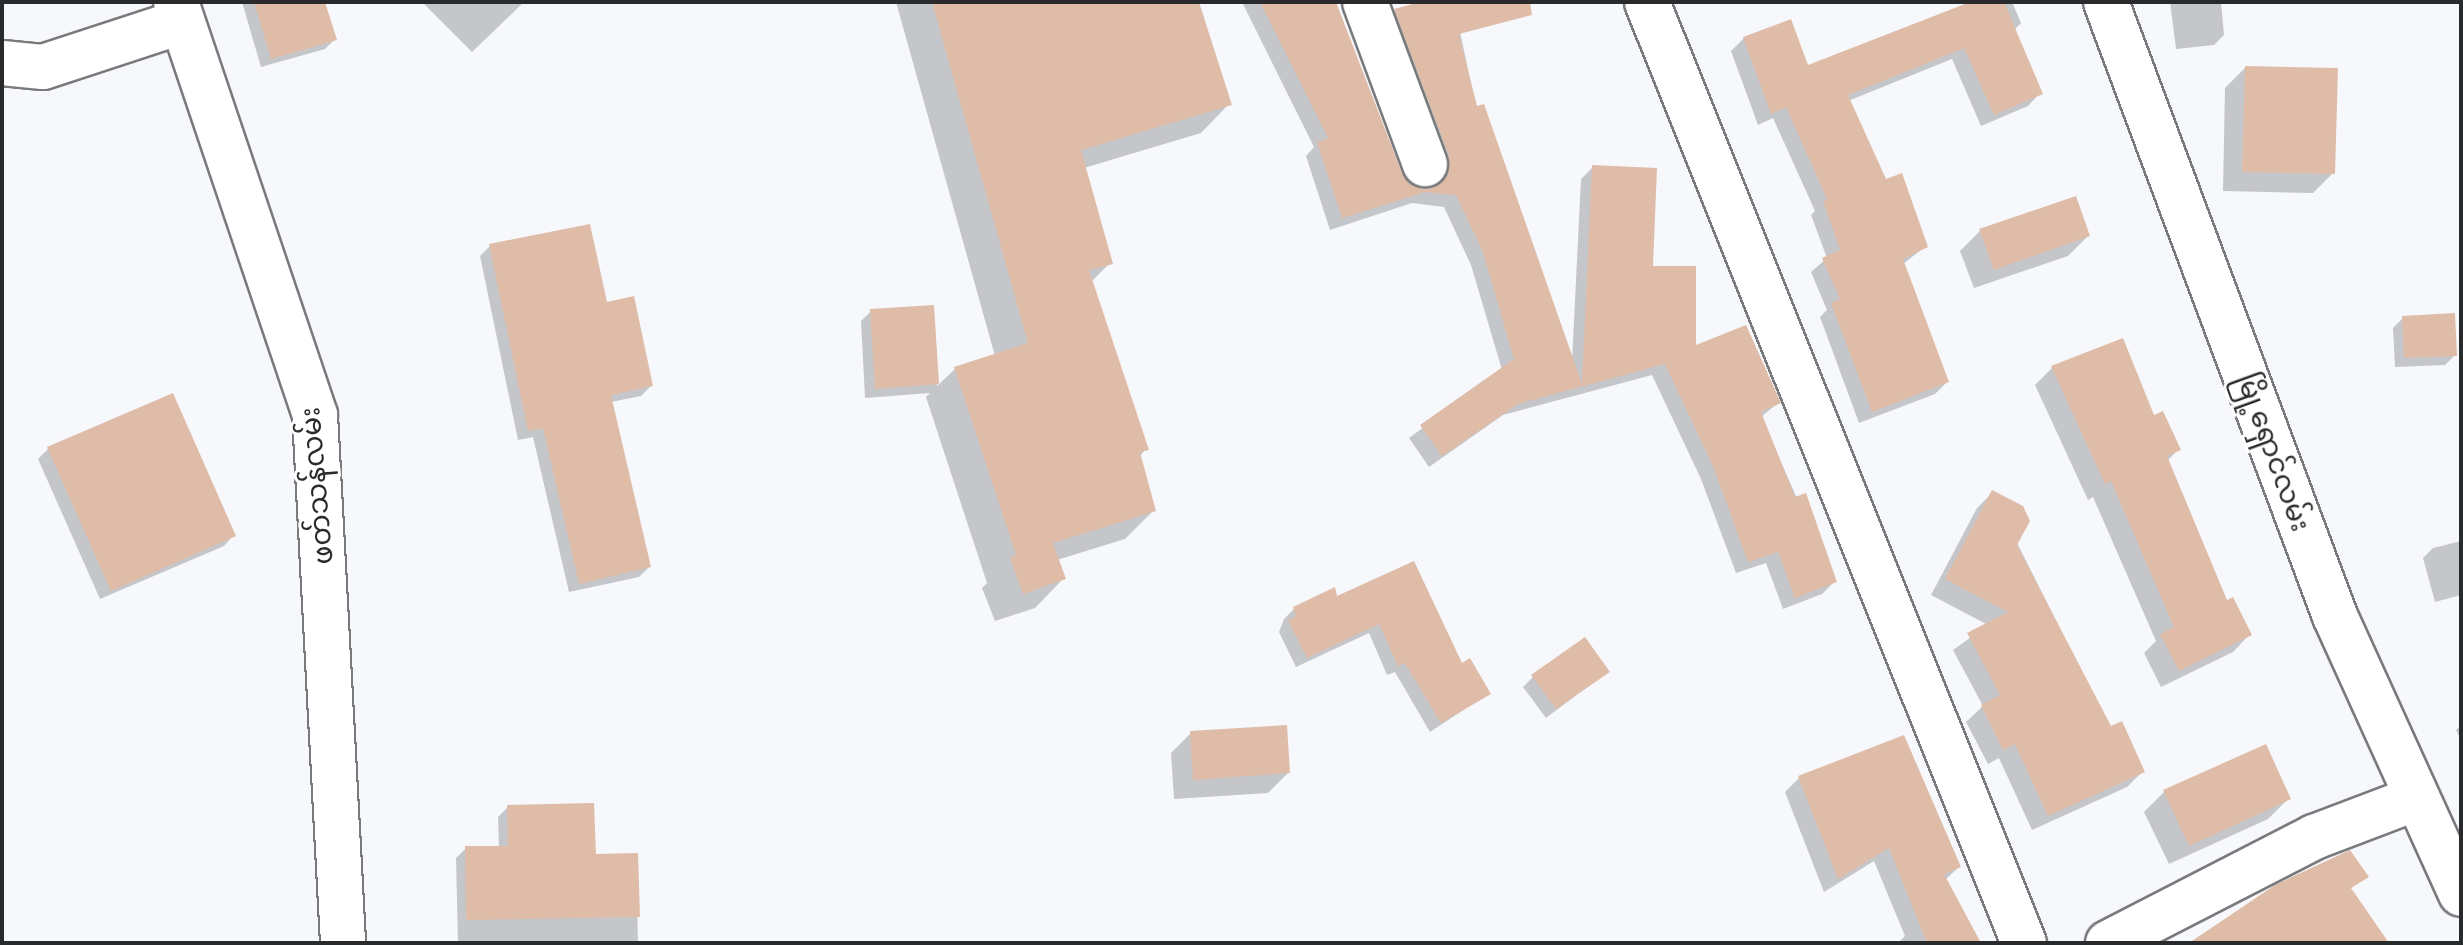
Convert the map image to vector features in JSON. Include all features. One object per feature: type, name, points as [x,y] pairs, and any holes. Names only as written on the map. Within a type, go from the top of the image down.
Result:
[{"type":"main road","points":[[1365,2],[1425,164]]},
{"type":"main road","points":[[1647,2],[2024,943]]},
{"type":"main road","name":"မြို့ရှောင်လမ်း","points":[[2106,2],[2335,616],[2414,799],[2461,894]]},
{"type":"main road","points":[[2,63],[43,67],[179,12]]},
{"type":"main road","name":"ဖတ်သန်လမ်း","points":[[179,12],[315,415],[343,943]]},
{"type":"main road","points":[[2108,943],[2314,837],[2414,799]]},
{"type":"building","points":[[254,2],[325,2],[337,40],[271,59]]},
{"type":"building","points":[[932,2],[1199,2],[1232,105],[1081,150],[1113,264],[1089,270],[1149,450],[1140,452],[1156,511],[1053,543],[1066,579],[1023,594],[1010,558],[1016,555],[954,367],[1028,343]]},
{"type":"building","points":[[1260,2],[1336,2],[1402,173],[1422,189],[1445,179],[1449,156],[1394,9],[1420,2],[1530,2],[1532,15],[1459,34],[1477,106],[1484,104],[1582,384],[1592,165],[1657,168],[1653,266],[1696,266],[1696,345],[1746,325],[1781,403],[1761,412],[1795,497],[1806,493],[1837,582],[1795,598],[1778,552],[1748,562],[1713,466],[1665,364],[1518,404],[1442,456],[1420,425],[1514,359],[1483,252],[1456,195],[1425,192],[1342,218],[1317,142],[1328,138]]},
{"type":"building","points":[[1970,2],[2004,2],[2043,94],[1994,115],[1964,48],[1848,95],[1886,179],[1902,173],[1928,247],[1903,259],[1949,382],[1872,412],[1831,303],[1840,299],[1822,258],[1840,250],[1823,201],[1827,199],[1786,107],[1771,114],[1743,37],[1791,19],[1808,65]]},
{"type":"building","points":[[2245,66],[2338,68],[2335,174],[2242,172]]},
{"type":"building","points":[[2076,196],[2090,236],[1994,270],[1979,229]]},
{"type":"building","points":[[590,224],[607,302],[634,296],[653,386],[611,395],[651,567],[579,584],[543,428],[528,431],[489,244]]},
{"type":"building","points":[[934,305],[939,384],[875,389],[870,309]]},
{"type":"building","points":[[2455,313],[2457,356],[2404,358],[2402,316]]},
{"type":"building","points":[[2123,338],[2154,415],[2163,411],[2181,450],[2167,456],[2227,600],[2233,597],[2252,635],[2179,671],[2160,634],[2174,627],[2111,481],[2105,484],[2051,366]]},
{"type":"building","points":[[173,393],[236,536],[111,591],[47,447]]},
{"type":"building","points":[[1992,490],[2023,506],[2030,521],[2017,545],[2111,726],[2122,721],[2145,772],[2048,816],[2015,744],[2003,750],[1981,705],[2000,695],[1967,633],[2008,612],[1945,579]]},
{"type":"building","points":[[1414,561],[1462,663],[1470,658],[1491,694],[1441,723],[1405,663],[1398,666],[1379,624],[1307,658],[1288,620],[1296,616],[1293,607],[1335,587],[1337,596]]},
{"type":"building","points":[[1585,637],[1610,672],[1556,709],[1531,675]]},
{"type":"building","points":[[1287,725],[1290,773],[1193,780],[1190,731]]},
{"type":"building","points":[[1904,735],[1961,867],[1944,874],[1981,943],[1927,943],[1889,848],[1838,879],[1798,776]]},
{"type":"building","points":[[2266,744],[2291,799],[2189,846],[2163,790]]},
{"type":"building","points":[[594,803],[596,854],[638,853],[640,917],[466,920],[465,846],[508,846],[507,805]]},
{"type":"building","points":[[2350,850],[2369,877],[2351,888],[2389,943],[2189,943],[2275,885]]}]
